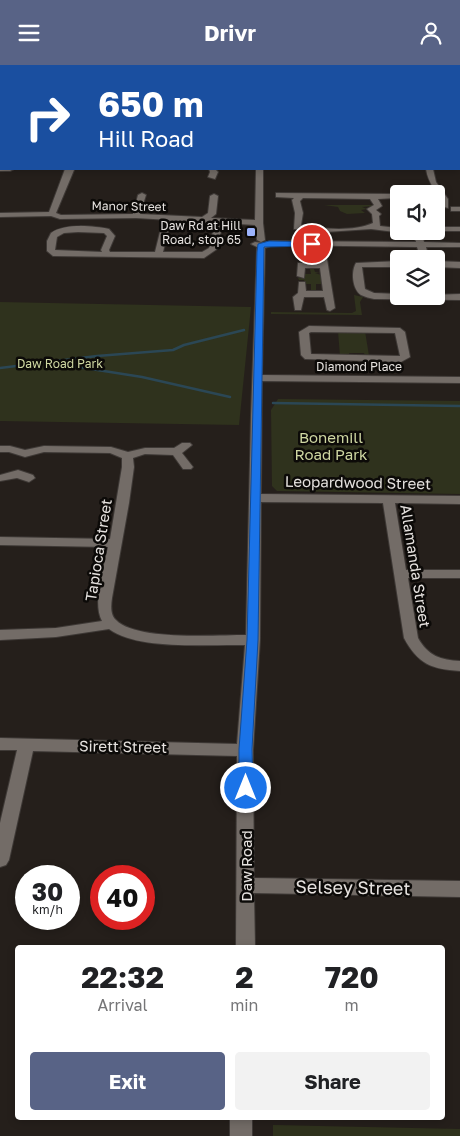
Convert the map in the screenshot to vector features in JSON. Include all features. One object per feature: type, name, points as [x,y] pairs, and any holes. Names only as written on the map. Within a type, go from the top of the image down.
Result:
[{"type":"street","points":[[52,215],[70,170]]},
{"type":"street","name":"Daw Road","points":[[245,945],[245,749],[252,640],[258,378],[264,243],[259,223],[260,170]]},
{"type":"street","points":[[429,170],[434,185]]},
{"type":"street","points":[[136,216],[142,195]]},
{"type":"street","points":[[205,219],[212,215],[214,195]]},
{"type":"street","points":[[279,195],[390,196]]},
{"type":"street","points":[[300,227],[297,225],[299,213],[296,200],[301,196]]},
{"type":"street","points":[[373,197],[378,206],[371,209],[377,214],[375,216],[377,224],[374,227]]},
{"type":"street","name":"Manor Street","points":[[0,215],[136,216],[259,223]]},
{"type":"street","points":[[60,231],[56,228],[62,221]]},
{"type":"street","points":[[116,221],[106,231],[60,231],[52,238],[52,253],[106,253],[116,255],[208,254],[213,249],[219,222]]},
{"type":"street","points":[[158,255],[164,232],[172,222]]},
{"type":"street","points":[[284,229],[300,227],[326,229],[374,227],[390,229]]},
{"type":"street","points":[[445,229],[460,229]]},
{"type":"street","points":[[106,231],[110,235],[105,250],[106,253]]},
{"type":"street","points":[[420,240],[422,250]]},
{"type":"street","points":[[264,243],[460,245]]},
{"type":"street","points":[[295,253],[296,262],[301,265],[323,265]]},
{"type":"street","points":[[322,253],[330,308]]},
{"type":"street","points":[[390,264],[359,265],[356,268],[361,291],[364,295],[390,297]]},
{"type":"street","points":[[445,264],[460,265]]},
{"type":"street","points":[[298,308],[298,297],[302,294],[301,265]]},
{"type":"street","points":[[302,294],[327,294]]},
{"type":"street","points":[[445,297],[460,297]]},
{"type":"street","points":[[309,329],[393,329],[400,332],[405,357],[376,358],[309,357],[306,355],[304,332],[309,329]]},
{"type":"street","points":[[376,358],[380,379]]},
{"type":"street","name":"Diamond Place","points":[[258,378],[460,380]]},
{"type":"street","points":[[0,449],[10,449],[26,454],[44,449],[111,450],[120,451],[127,455],[145,451],[181,449],[187,467]]},
{"type":"street","points":[[1,478],[23,476],[26,454]]},
{"type":"street","name":"Tapioca Street","points":[[111,624],[104,612],[105,598],[123,503],[123,491],[129,462],[127,455]]},
{"type":"street","name":"Leopardwood Street","points":[[255,498],[460,500]]},
{"type":"street","name":"Allamanda Street","points":[[388,499],[411,638],[418,651],[428,659],[444,665],[460,666]]},
{"type":"street","points":[[0,541],[115,543]]},
{"type":"street","points":[[400,574],[460,575]]},
{"type":"street","points":[[0,635],[70,633],[111,624],[122,632],[136,637],[252,640]]},
{"type":"street","name":"Sirett Street","points":[[0,743],[245,749]]},
{"type":"street","points":[[0,860],[27,744]]},
{"type":"street","name":"Selsey Street","points":[[246,885],[460,889]]},
{"type":"street","points":[[241,1120],[241,1136]]},
{"type":"green space","points":[[324,205],[373,206],[362,207],[367,209],[361,210],[365,213],[347,214],[340,211],[338,207]]},
{"type":"green space","points":[[305,266],[312,269],[312,266],[320,267],[320,269],[314,269],[315,272],[320,272],[315,273],[321,275],[322,284],[316,284],[316,290],[322,290],[323,292],[306,292],[305,290],[311,290],[311,284],[305,284],[304,280],[299,280],[298,278],[305,278],[305,274],[311,274],[310,269],[304,269]]},
{"type":"green space","points":[[354,295],[363,297],[360,302],[362,315],[271,314],[271,312],[352,313],[356,311]]},
{"type":"green space","name":"Daw Road Park","points":[[0,302],[251,307],[239,425],[0,421]]},
{"type":"green space","points":[[338,331],[359,333],[360,331],[365,331],[369,356],[365,356],[364,353],[349,353],[349,356],[340,356]]},
{"type":"green space","name":"Bonemill Road Park","points":[[278,399],[460,401],[460,494],[277,491],[272,486],[271,410]]},
{"type":"green space","points":[[273,1125],[460,1129],[460,1136],[273,1136]]},
{"type":"waterway","points":[[0,368],[97,356],[173,350],[184,345],[244,330]]},
{"type":"waterway","points":[[53,363],[142,377],[230,397]]},
{"type":"waterway","points":[[273,403],[460,406]]},
{"type":"place","name":"Daw Rd at Hill Road, stop 65","points":[[251,232]]},
{"type":"route","points":[[246,788],[245,749],[252,640],[260,252],[261,246],[269,243],[312,244]]}]
